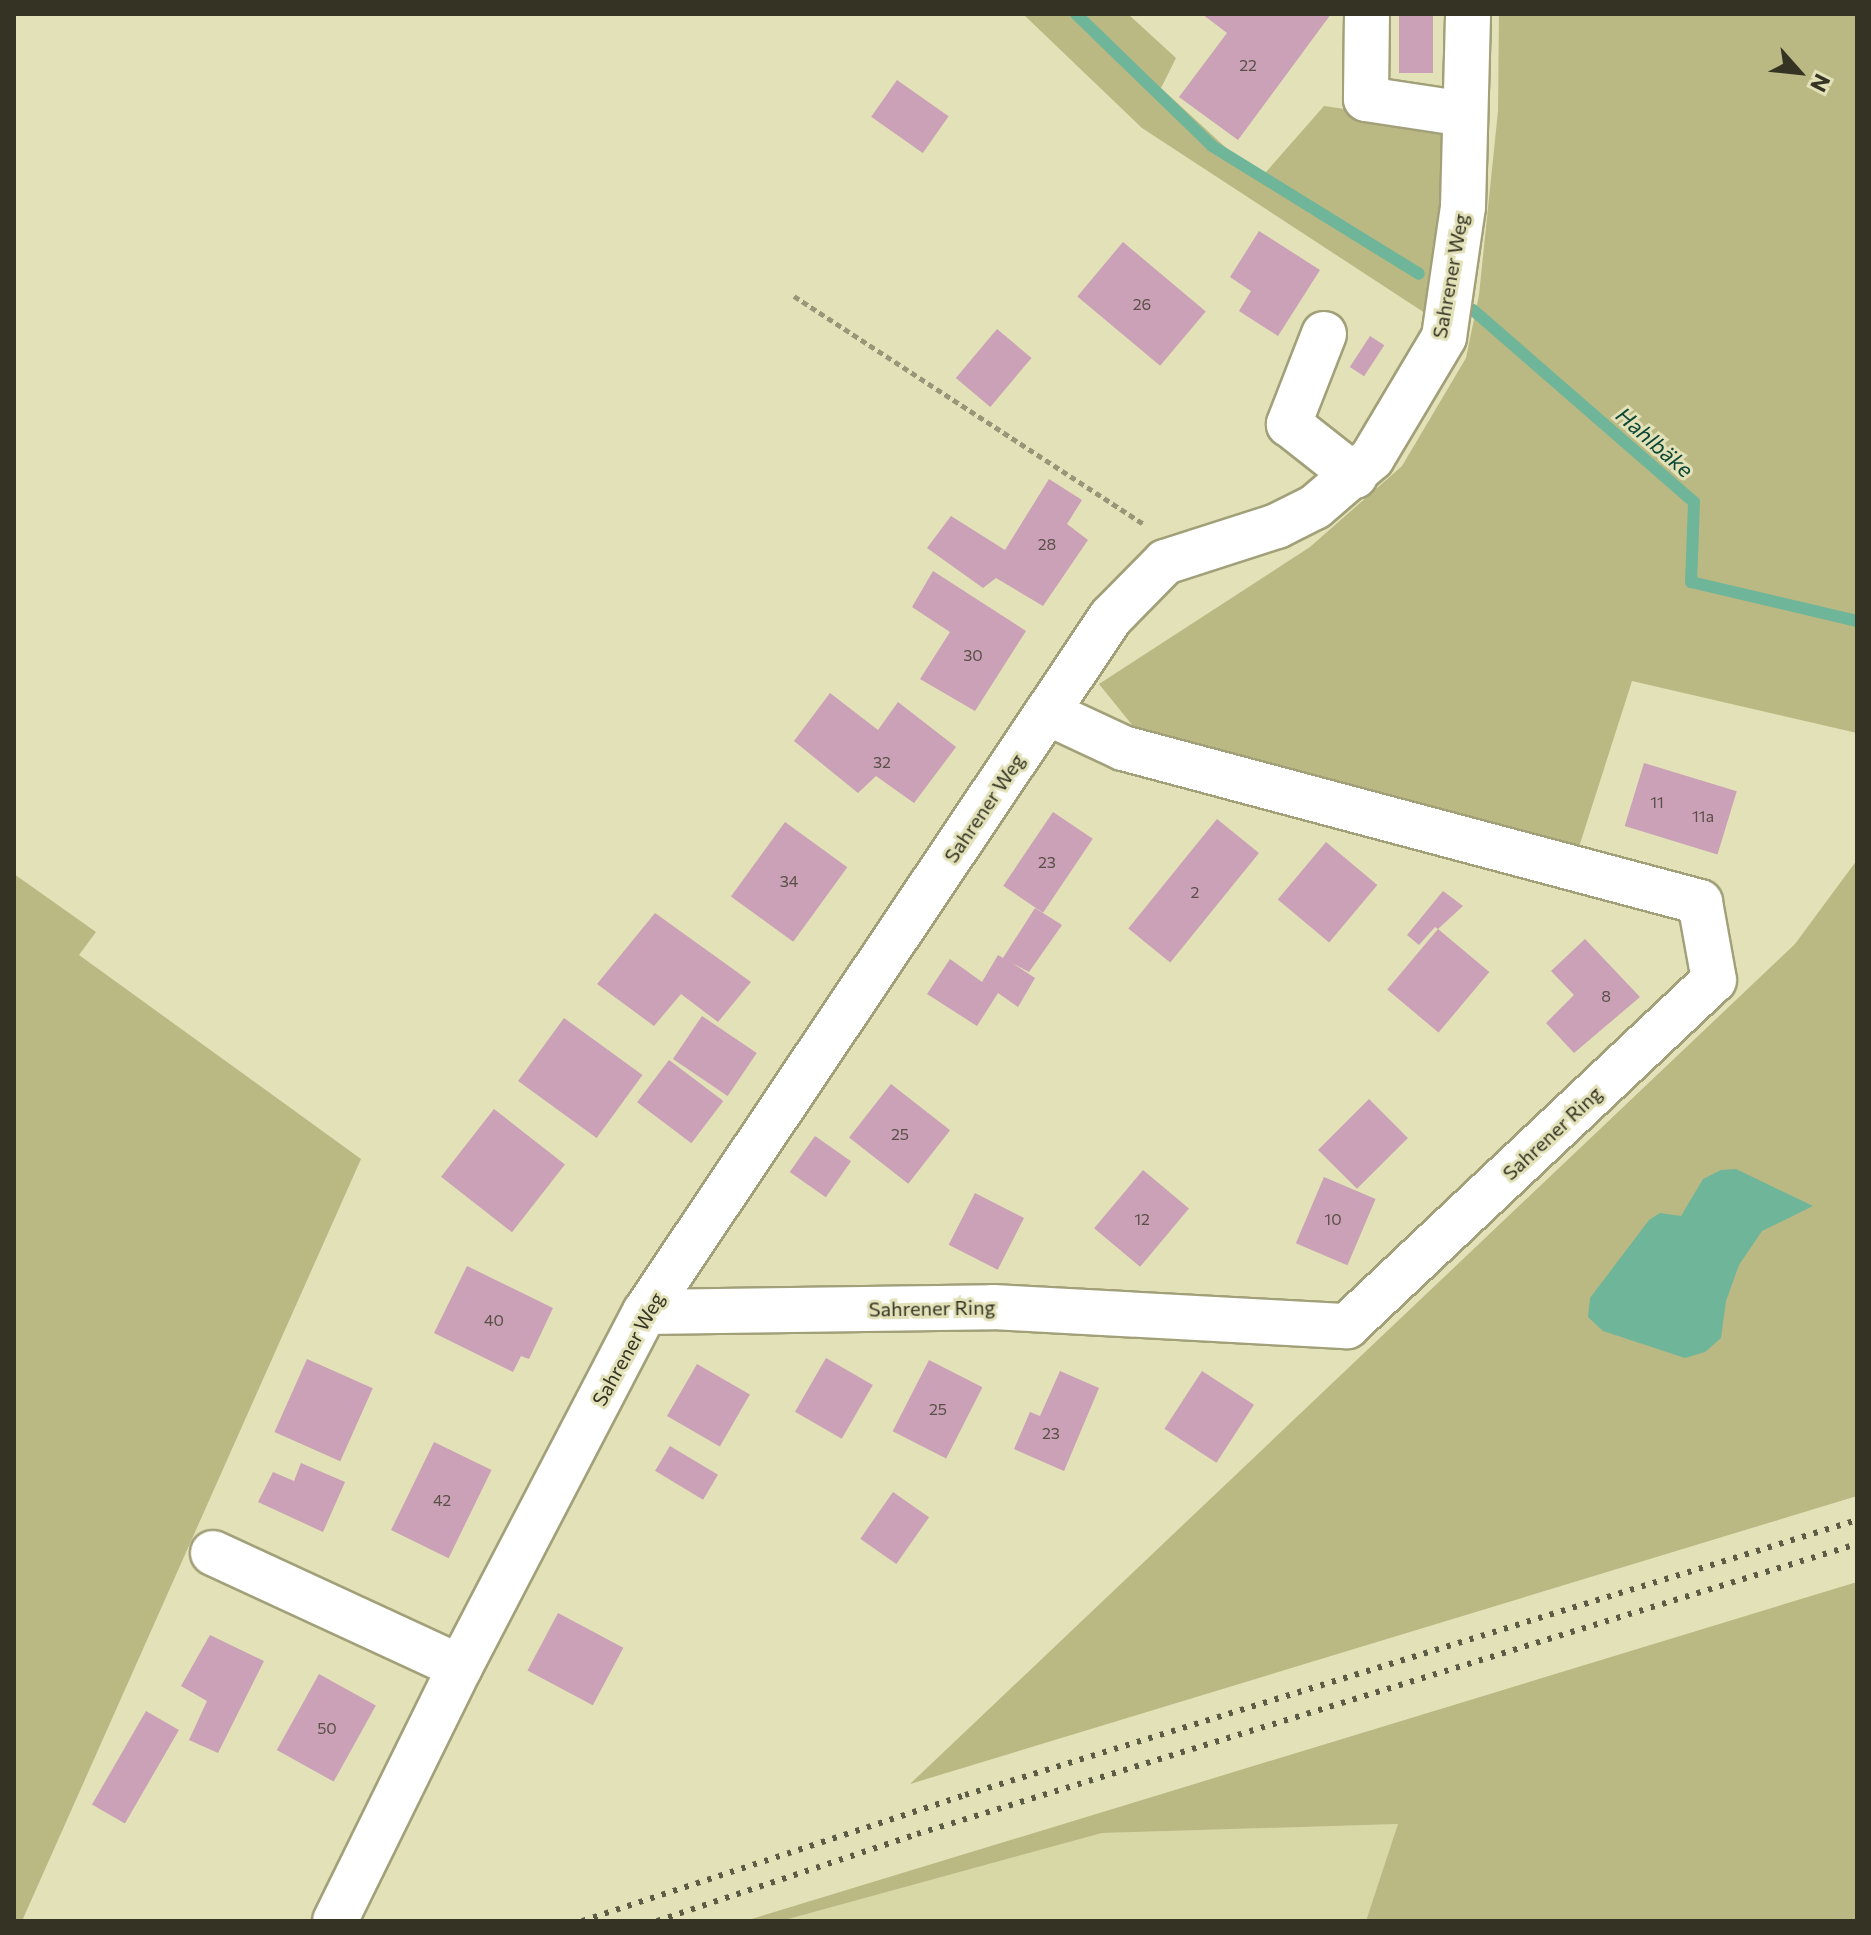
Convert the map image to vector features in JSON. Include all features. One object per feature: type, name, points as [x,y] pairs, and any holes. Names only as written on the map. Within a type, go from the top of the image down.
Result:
[{"type":"street","points":[[1367,14],[1366,99],[1465,114]]},
{"type":"street","name":"Sahrener Weg","points":[[335,1921],[460,1667],[645,1312],[1111,617],[1165,562],[1277,526],[1315,507],[1355,476],[1372,458],[1444,337],[1463,207],[1468,14]]},
{"type":"street","points":[[1324,334],[1289,424],[1355,476]]},
{"type":"street","name":"Sahrener Ring","points":[[645,1312],[993,1307],[1347,1326],[1714,980],[1700,902],[1123,748],[1048,713]]},
{"type":"street","points":[[213,1553],[460,1667]]},
{"type":"path","points":[[794,296],[1145,524],[1165,562]]},
{"type":"shaded area","points":[[1023,14],[1128,14],[1176,58],[1161,88],[1260,179],[1324,106],[1454,125],[1428,315],[1142,128]]},
{"type":"shaded area","points":[[1499,14],[1857,14],[1857,733],[1632,681],[1579,847],[1133,726],[1099,684],[1310,547],[1402,466],[1466,358],[1479,295],[1498,111]]},
{"type":"shaded area","points":[[1857,860],[1857,1496],[910,1784],[1795,944]]},
{"type":"shaded area","points":[[14,874],[96,932],[79,955],[361,1159],[22,1921],[14,1921]]},
{"type":"shaded area","points":[[1736,1169],[1813,1206],[1762,1231],[1739,1265],[1726,1301],[1721,1338],[1705,1352],[1685,1358],[1603,1331],[1588,1317],[1590,1298],[1649,1220],[1660,1213],[1681,1216],[1703,1179],[1721,1170]]},
{"type":"shaded area","points":[[1857,1582],[1857,1921],[1366,1921],[1398,1824],[1102,1833],[781,1921],[745,1921]]},
{"type":"shaded area","points":[[1399,1824],[1366,1921],[781,1921],[1102,1833]]},
{"type":"building","points":[[1202,14],[1331,14],[1238,140],[1179,97],[1227,33]]},
{"type":"building","points":[[1399,14],[1433,14],[1433,73],[1399,73]]},
{"type":"building","points":[[897,80],[949,116],[923,153],[871,117]]},
{"type":"building","points":[[1259,231],[1320,270],[1278,336],[1239,311],[1251,291],[1230,277]]},
{"type":"building","points":[[1123,242],[1206,311],[1160,366],[1077,296]]},
{"type":"building","points":[[997,329],[1031,358],[990,407],[956,378]]},
{"type":"building","points":[[1370,336],[1384,345],[1364,376],[1350,367]]},
{"type":"building","points":[[1049,479],[1082,500],[1067,524],[1088,540],[1043,606],[996,578],[983,588],[927,548],[951,516],[1005,550]]},
{"type":"building","points":[[933,571],[1026,631],[975,711],[920,679],[950,632],[912,607]]},
{"type":"building","points":[[830,693],[878,730],[898,702],[956,747],[914,803],[876,776],[858,793],[794,741]]},
{"type":"building","points":[[1644,763],[1737,791],[1717,854],[1625,826]]},
{"type":"building","points":[[1053,812],[1093,839],[1043,913],[1003,886]]},
{"type":"building","points":[[1217,819],[1259,853],[1170,963],[1128,929]]},
{"type":"building","points":[[785,822],[847,867],[793,942],[731,896]]},
{"type":"building","points":[[1326,842],[1377,885],[1329,943],[1278,899]]},
{"type":"building","points":[[1443,891],[1463,906],[1438,929],[1435,927],[1419,945],[1407,935]]},
{"type":"building","points":[[1035,908],[1062,925],[1029,972],[1012,963],[1035,978],[1018,1007],[998,993],[977,1026],[927,994],[950,959],[982,982],[998,955],[1003,958]]},
{"type":"building","points":[[655,913],[751,982],[718,1022],[681,994],[654,1026],[597,984]]},
{"type":"building","points":[[1438,929],[1489,972],[1439,1033],[1387,990]]},
{"type":"building","points":[[1585,939],[1640,997],[1574,1053],[1546,1023],[1574,995],[1551,971]]},
{"type":"building","points":[[702,1016],[757,1053],[728,1096],[673,1059]]},
{"type":"building","points":[[564,1018],[642,1075],[597,1138],[518,1081]]},
{"type":"building","points":[[669,1060],[723,1101],[691,1143],[637,1102]]},
{"type":"building","points":[[891,1084],[950,1130],[908,1184],[849,1138]]},
{"type":"building","points":[[1369,1099],[1408,1138],[1357,1189],[1318,1150]]},
{"type":"building","points":[[494,1109],[565,1164],[512,1232],[441,1177]]},
{"type":"building","points":[[815,1136],[851,1161],[826,1197],[790,1172]]},
{"type":"building","points":[[1143,1170],[1189,1209],[1140,1267],[1094,1228]]},
{"type":"building","points":[[1324,1177],[1376,1199],[1347,1265],[1296,1243]]},
{"type":"building","points":[[975,1193],[1024,1218],[998,1270],[949,1245]]},
{"type":"building","points":[[467,1266],[553,1308],[529,1359],[521,1356],[513,1372],[434,1333]]},
{"type":"building","points":[[826,1358],[873,1385],[842,1439],[795,1412]]},
{"type":"building","points":[[307,1359],[373,1388],[340,1461],[274,1432]]},
{"type":"building","points":[[929,1360],[982,1387],[946,1459],[893,1431]]},
{"type":"building","points":[[697,1364],[750,1394],[720,1446],[667,1416]]},
{"type":"building","points":[[1060,1371],[1099,1388],[1064,1471],[1014,1449],[1030,1412],[1040,1416]]},
{"type":"building","points":[[1202,1371],[1254,1405],[1216,1463],[1164,1429]]},
{"type":"building","points":[[434,1442],[492,1470],[449,1558],[391,1530]]},
{"type":"building","points":[[670,1446],[718,1475],[703,1500],[655,1471]]},
{"type":"building","points":[[301,1463],[345,1482],[323,1532],[258,1502],[273,1472],[294,1481]]},
{"type":"building","points":[[893,1492],[929,1517],[896,1564],[860,1539]]},
{"type":"building","points":[[558,1613],[623,1648],[593,1705],[527,1670]]},
{"type":"building","points":[[210,1635],[264,1661],[218,1753],[189,1740],[207,1701],[181,1686]]},
{"type":"building","points":[[319,1674],[376,1706],[334,1782],[277,1750]]},
{"type":"building","points":[[146,1711],[179,1730],[125,1824],[92,1805]]},
{"type":"waterway","name":"Hahlbäke","points":[[1076,14],[1212,146],[1419,274]]},
{"type":"waterway","name":"Hahlbäke","points":[[1473,310],[1694,502],[1691,582],[1857,621]]},
{"type":"railway","points":[[582,1921],[965,1795],[1857,1520]]},
{"type":"railway","points":[[657,1921],[917,1834],[1857,1544]]}]
